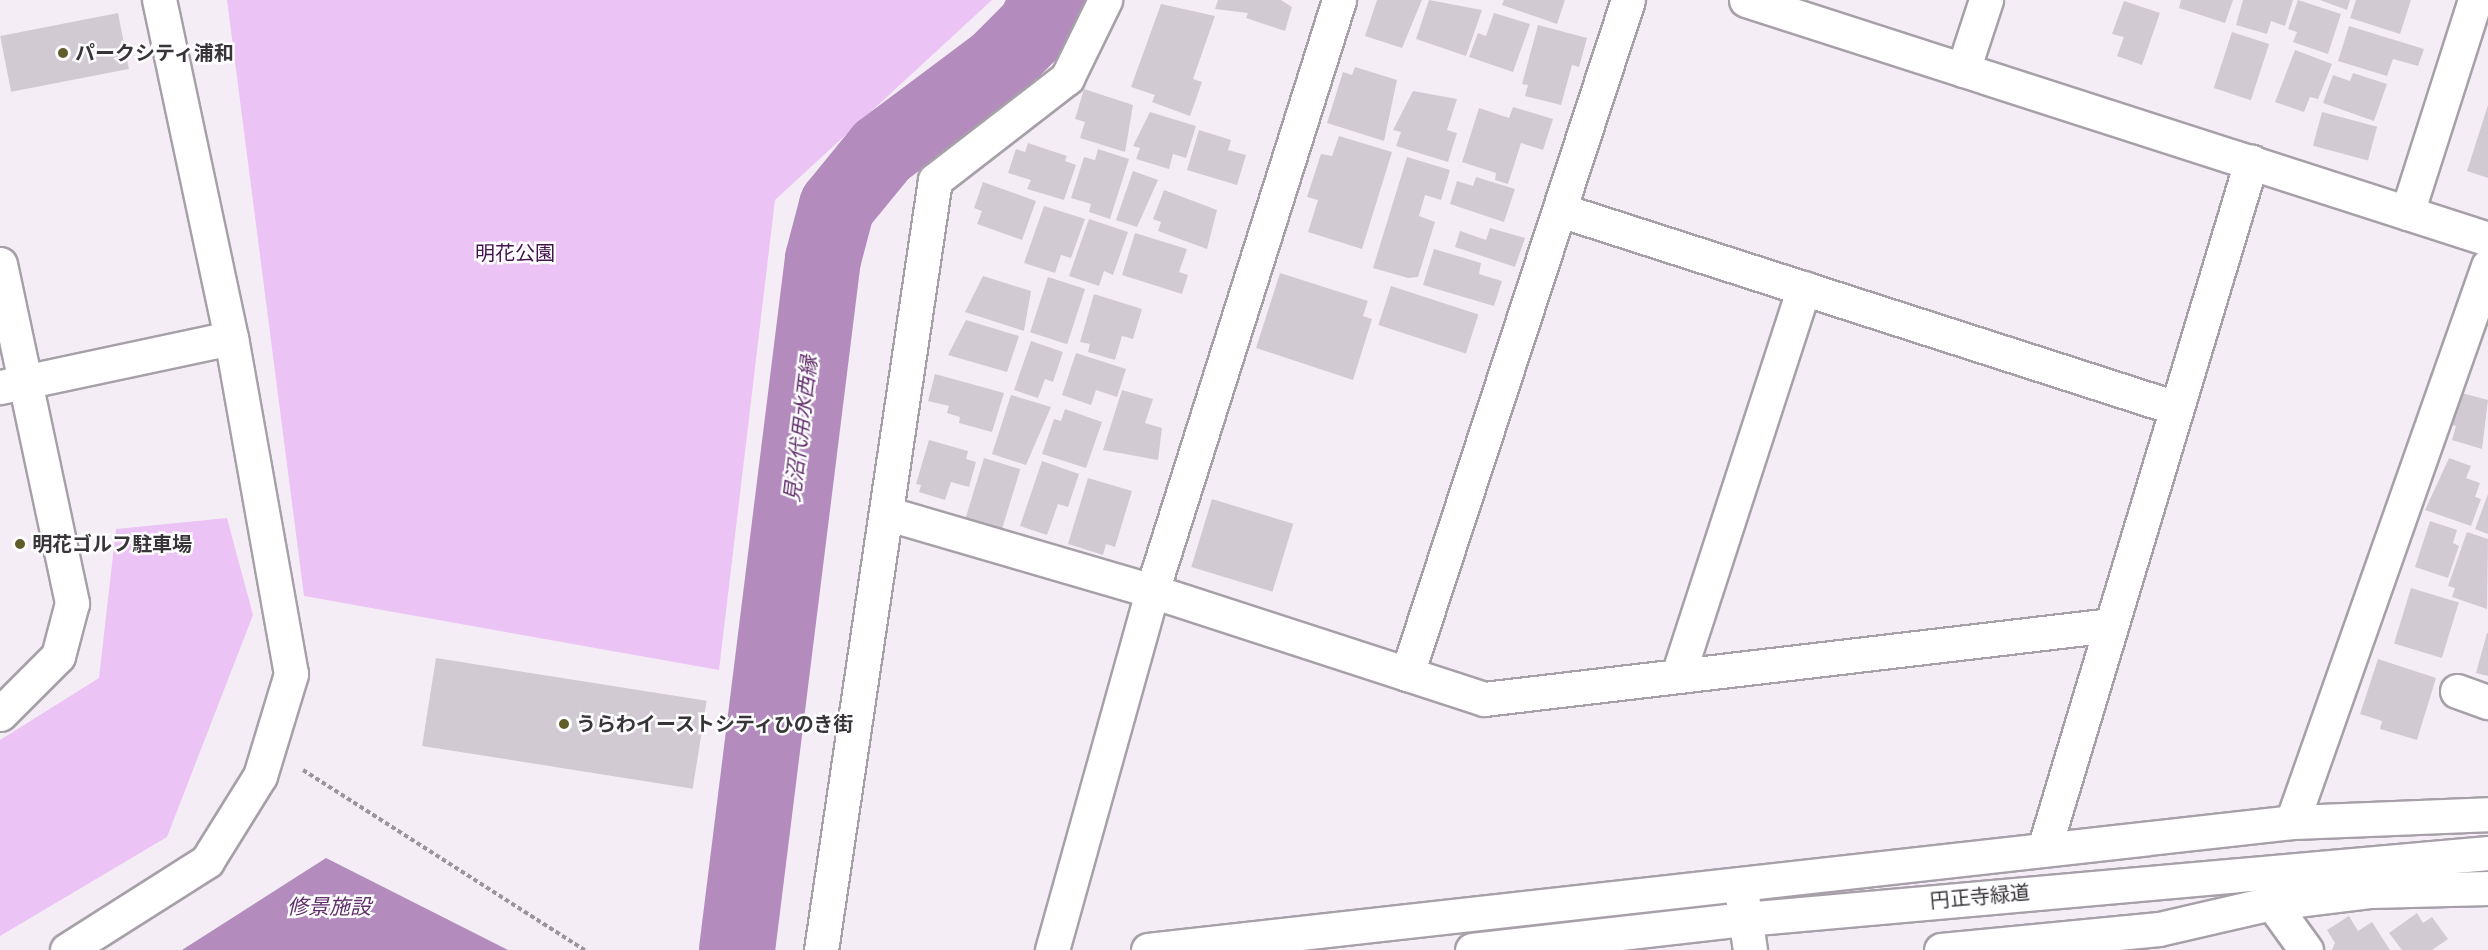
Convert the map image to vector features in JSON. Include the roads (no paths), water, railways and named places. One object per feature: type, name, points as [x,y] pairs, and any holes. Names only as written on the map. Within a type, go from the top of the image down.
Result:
[{"type":"street","points":[[67,950],[207,861],[261,776],[291,674],[231,338],[159,0]]},
{"type":"street","points":[[820,950],[890,514],[935,180],[1067,78],[1105,0]]},
{"type":"street","points":[[1052,950],[1152,591],[1339,0]]},
{"type":"street","points":[[1407,674],[1628,0]]},
{"type":"street","points":[[1746,0],[2488,239]]},
{"type":"street","points":[[1963,70],[1986,0]]},
{"type":"street","points":[[2407,213],[2475,0]]},
{"type":"street","points":[[2044,849],[2173,407],[2251,162]]},
{"type":"street","points":[[1560,210],[2173,407]]},
{"type":"street","points":[[0,264],[14,384],[72,603],[58,656],[0,714]]},
{"type":"street","points":[[2292,822],[2488,266]]},
{"type":"street","points":[[1678,675],[1804,288]]},
{"type":"street","points":[[14,384],[231,338]]},
{"type":"street","points":[[890,514],[1152,591],[1484,699],[2111,625]]},
{"type":"street","points":[[2457,692],[2488,702]]},
{"type":"street","points":[[1148,950],[2292,822],[2488,814]]},
{"type":"street","name":"円正寺緑道","points":[[1472,950],[1747,934],[2488,853]]},
{"type":"street","points":[[1740,883],[1747,934]]},
{"type":"street","points":[[1941,950],[2156,939],[2272,903],[2371,891],[2488,888]]},
{"type":"street","points":[[2272,903],[2306,950]]},
{"type":"water","name":"修景施設","points":[[326,858],[508,950],[182,950]]},
{"type":"waterway","name":"見沼代用水西縁","points":[[737,950],[823,259],[837,206],[882,151],[997,65],[1035,27],[1048,0]]},
{"type":"place","name":"パークシティ浦和","points":[[63,53]]},
{"type":"place","name":"明花ゴルフ駐車場","points":[[20,544]]},
{"type":"place","name":"うらわイーストシティひのき街","points":[[564,724]]},
{"type":"park label","name":"明花公園","points":[[515,253]]}]
